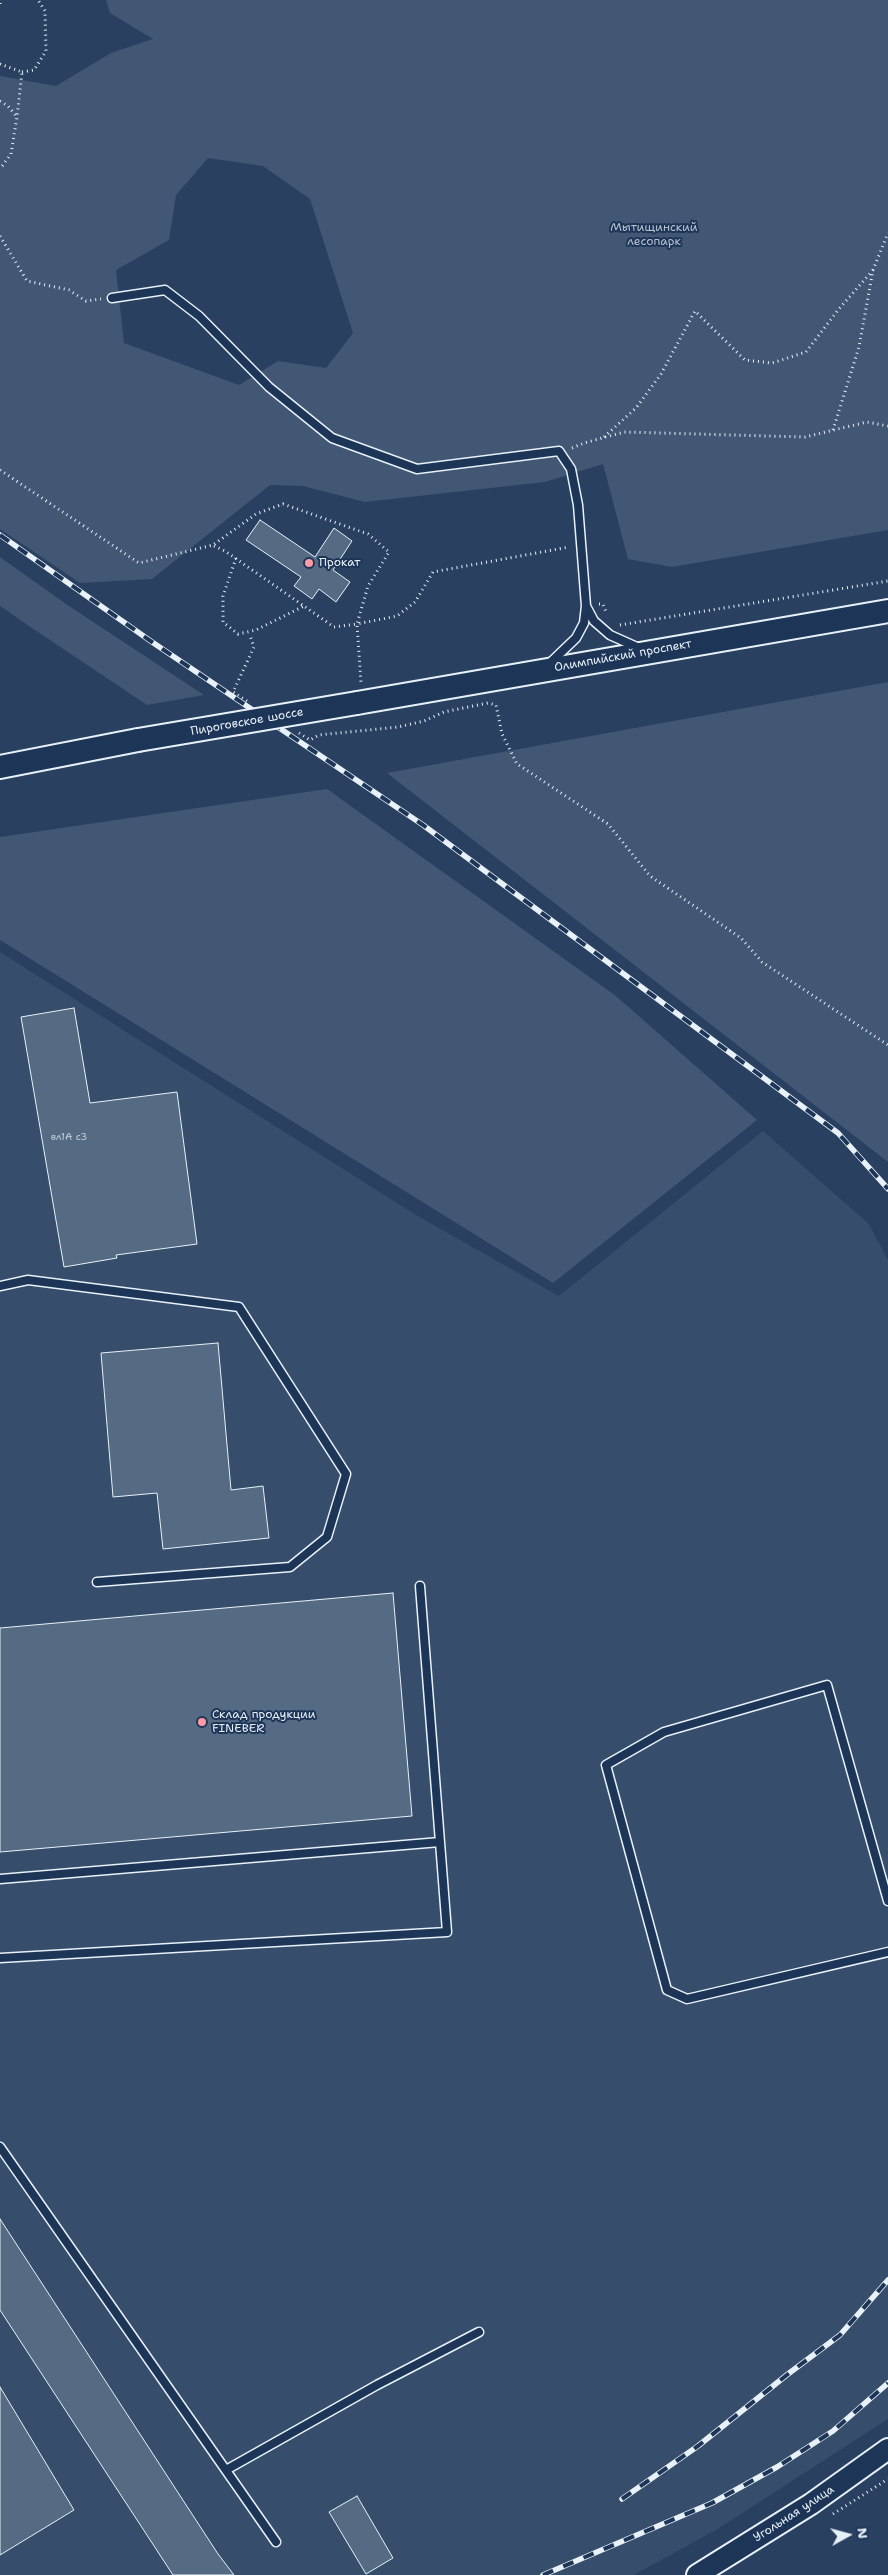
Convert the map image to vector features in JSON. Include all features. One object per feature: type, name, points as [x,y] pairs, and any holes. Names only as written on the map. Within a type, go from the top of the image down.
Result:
[{"type":"main road","name":"Олимпийский проспект","points":[[354,694],[540,670],[888,611]]},
{"type":"main road","name":"Пироговское шоссе","points":[[0,767],[354,694]]},
{"type":"street","name":"Угольная улица","points":[[697,2575],[803,2509],[888,2449]]},
{"type":"lane","points":[[112,298],[165,290],[199,316],[269,387],[332,438],[417,468],[559,451],[571,470],[578,505],[586,606],[584,623],[576,638],[540,670]]},
{"type":"lane","points":[[586,606],[594,621],[610,635],[651,652]]},
{"type":"lane","points":[[0,1286],[28,1280],[239,1306],[346,1474],[327,1537],[290,1567],[98,1582]]},
{"type":"lane","points":[[0,1958],[447,1932],[420,1586]]},
{"type":"lane","points":[[888,1901],[827,1685],[664,1732],[606,1765],[667,1990],[687,1999],[888,1952]]},
{"type":"lane","points":[[0,1879],[440,1842]]},
{"type":"lane","points":[[0,2147],[276,2542]]},
{"type":"lane","points":[[226,2470],[377,2385],[479,2332]]},
{"type":"path","points":[[0,64],[22,72],[34,70],[46,51],[45,11],[38,0]]},
{"type":"path","points":[[0,169],[11,154],[22,72]]},
{"type":"path","points":[[0,101],[17,117]]},
{"type":"path","points":[[833,430],[859,347],[873,270],[888,233]]},
{"type":"path","points":[[0,236],[26,281],[68,290],[86,301],[112,298]]},
{"type":"path","points":[[604,437],[636,408],[661,374],[695,311],[745,360],[772,363],[806,352],[838,310],[873,270]]},
{"type":"path","points":[[559,451],[624,432],[805,437],[867,422],[888,426]]},
{"type":"path","points":[[0,470],[139,563],[213,545],[256,514],[283,504],[368,534],[389,552],[368,586],[357,624],[361,683],[354,694]]},
{"type":"path","points":[[213,545],[236,558],[334,627],[397,616],[416,602],[433,572],[581,545]]},
{"type":"path","points":[[236,558],[223,596],[223,622],[238,634],[256,630],[304,606]]},
{"type":"path","points":[[616,626],[708,613],[888,582]]},
{"type":"path","points":[[586,606],[603,604],[606,615]]},
{"type":"path","points":[[496,705],[502,734],[517,764],[608,824],[650,876],[742,938],[762,962],[888,1045]]},
{"type":"shaded area","points":[[0,952],[416,1215],[559,1296],[763,1131],[869,1224],[888,1260],[888,2419],[716,2530],[634,2575],[0,2575]]},
{"type":"green space","name":"Мытищинский лесопарк","points":[[106,0],[888,0],[888,530],[672,567],[628,559],[603,464],[545,482],[365,502],[303,486],[270,485],[152,579],[80,583],[0,529],[0,76],[56,86],[111,53],[153,39],[110,13]],"holes":[[[208,158],[263,166],[310,199],[353,333],[326,368],[278,361],[239,385],[124,343],[116,270],[169,240],[176,195]]]},
{"type":"green space","points":[[0,557],[66,604],[204,695],[147,705],[29,626],[0,606]]},
{"type":"green space","points":[[888,682],[888,1162],[387,773]]},
{"type":"green space","points":[[327,789],[616,996],[757,1120],[553,1283],[0,940],[0,837]]},
{"type":"building","name":"Прокат","points":[[260,520],[315,557],[334,528],[352,541],[333,570],[350,582],[336,602],[319,589],[312,599],[294,586],[301,577],[246,540]]},
{"type":"building","points":[[74,1008],[90,1103],[177,1092],[197,1244],[116,1255],[117,1258],[64,1267],[21,1017]]},
{"type":"building","points":[[218,1343],[231,1490],[263,1486],[269,1538],[163,1549],[157,1493],[113,1497],[101,1353]]},
{"type":"building","name":"Склад продукции FINEBER","points":[[393,1593],[412,1816],[0,1852],[0,1628]]},
{"type":"building","points":[[0,2219],[218,2554],[234,2575],[173,2575],[0,2310]]},
{"type":"building","points":[[0,2387],[74,2510],[0,2555]]},
{"type":"building","points":[[357,2496],[393,2558],[366,2574],[329,2512]]},
{"type":"railway","points":[[0,535],[152,642],[423,825],[838,1133],[888,1189]]},
{"type":"railway","points":[[622,2499],[698,2446],[840,2335],[888,2280]]},
{"type":"railway","points":[[543,2575],[712,2503],[777,2467],[833,2431],[888,2383]]},
{"type":"place","name":"Прокат","points":[[309,563]]},
{"type":"place","name":"Склад продукции FINEBER","points":[[202,1722]]}]
